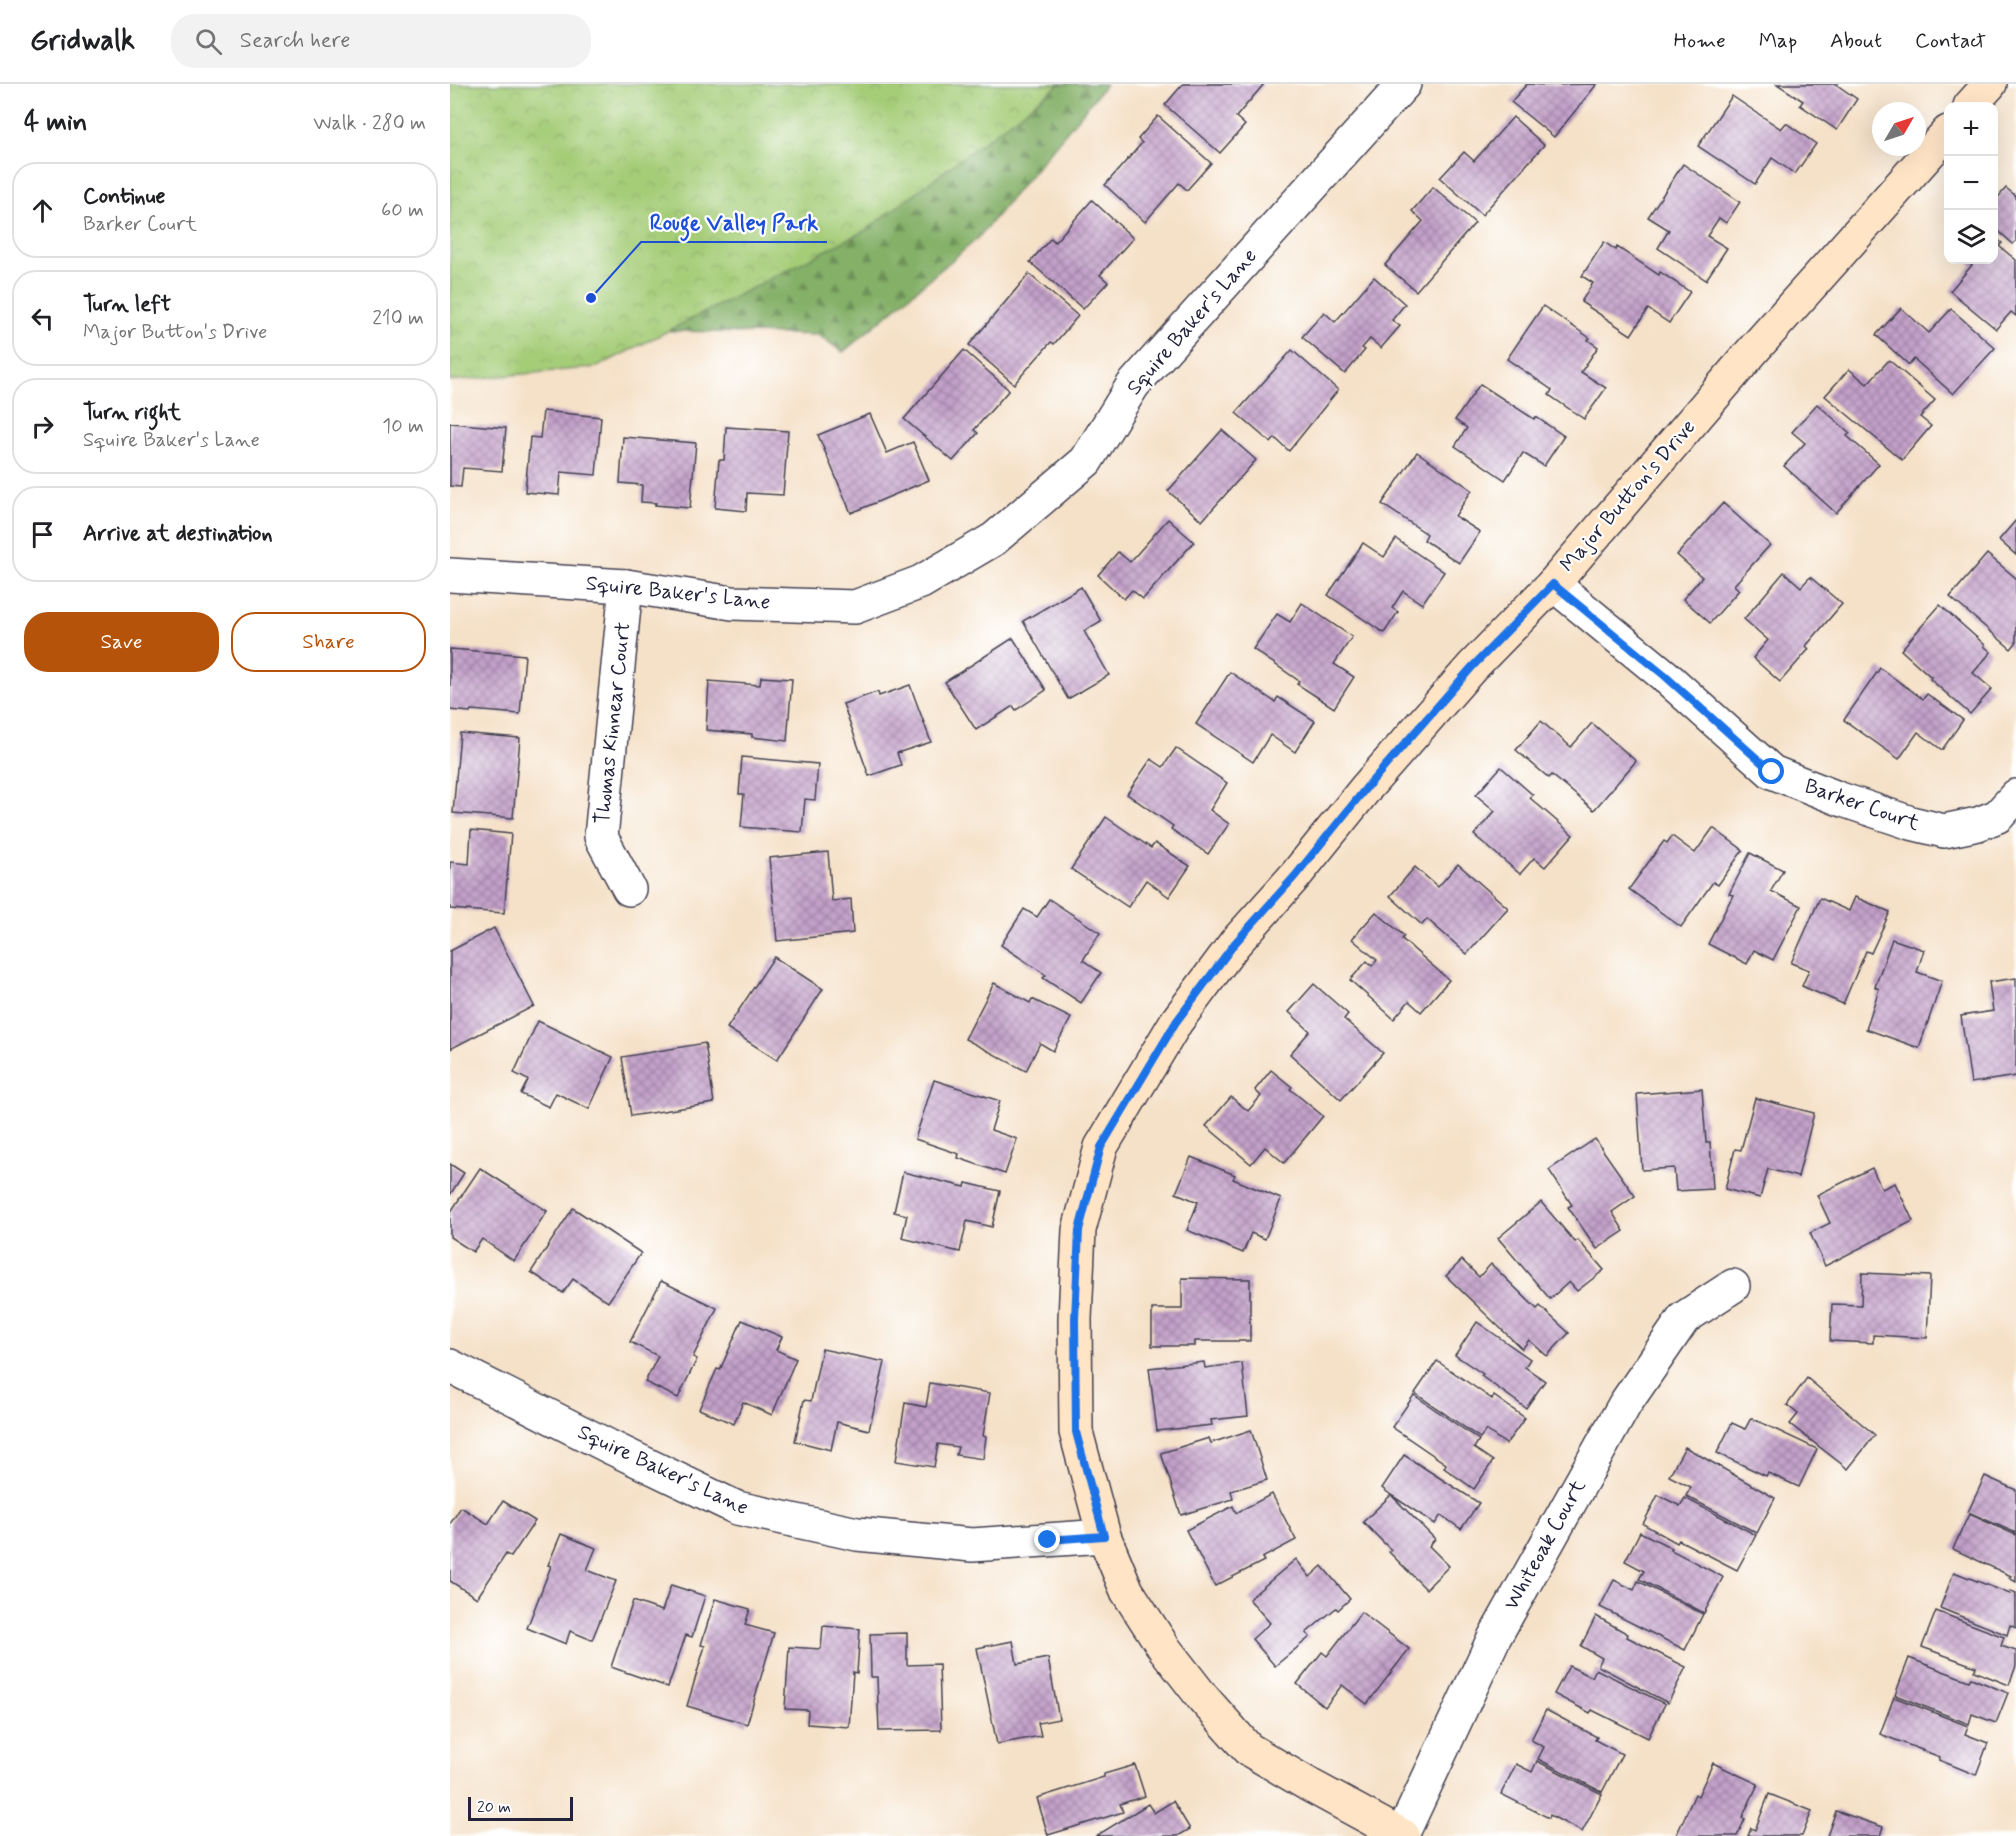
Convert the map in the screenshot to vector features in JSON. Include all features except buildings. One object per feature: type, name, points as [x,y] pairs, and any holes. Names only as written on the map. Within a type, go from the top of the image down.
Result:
[{"type":"street","name":"Squire Baker's Lane","points":[[450,575],[626,586],[732,603],[855,607],[921,582],[994,539],[1086,461],[1133,385],[1404,84]]},
{"type":"street","points":[[1974,102],[1990,84]]},
{"type":"street","name":"Major Button's Drive","points":[[1402,1836],[1248,1749],[1203,1698],[1164,1648],[1127,1591],[1104,1536],[1076,1432],[1075,1319],[1079,1230],[1101,1147],[1176,1022],[1235,943],[1295,876],[1366,788],[1472,667],[1553,584],[1755,348],[1944,136]]},
{"type":"street","name":"Barker Court","points":[[1553,584],[1665,676],[1772,772],[1840,799],[1911,823],[1944,831],[1978,824],[1998,816],[2016,796]]},
{"type":"street","name":"Thomas Kinnear Court","points":[[626,586],[601,837],[629,889]]},
{"type":"street","name":"Whiteoak Court","points":[[1402,1836],[1494,1638],[1625,1404],[1684,1318],[1733,1286]]},
{"type":"street","name":"Squire Baker's Lane","points":[[450,1366],[737,1508],[857,1534],[972,1545],[1104,1536]]},
{"type":"green space","points":[[450,84],[1060,84],[866,230],[597,367],[450,381]]},
{"type":"green space","points":[[878,84],[1106,84],[977,239],[843,352],[818,335],[450,324]]},
{"type":"place","name":"Rouge Valley Park","points":[[591,298]]},
{"type":"route","points":[[1048,1540],[1104,1536],[1076,1432],[1075,1319],[1079,1230],[1101,1147],[1176,1022],[1235,943],[1295,876],[1366,788],[1472,667],[1553,584],[1665,676],[1772,772]]}]
